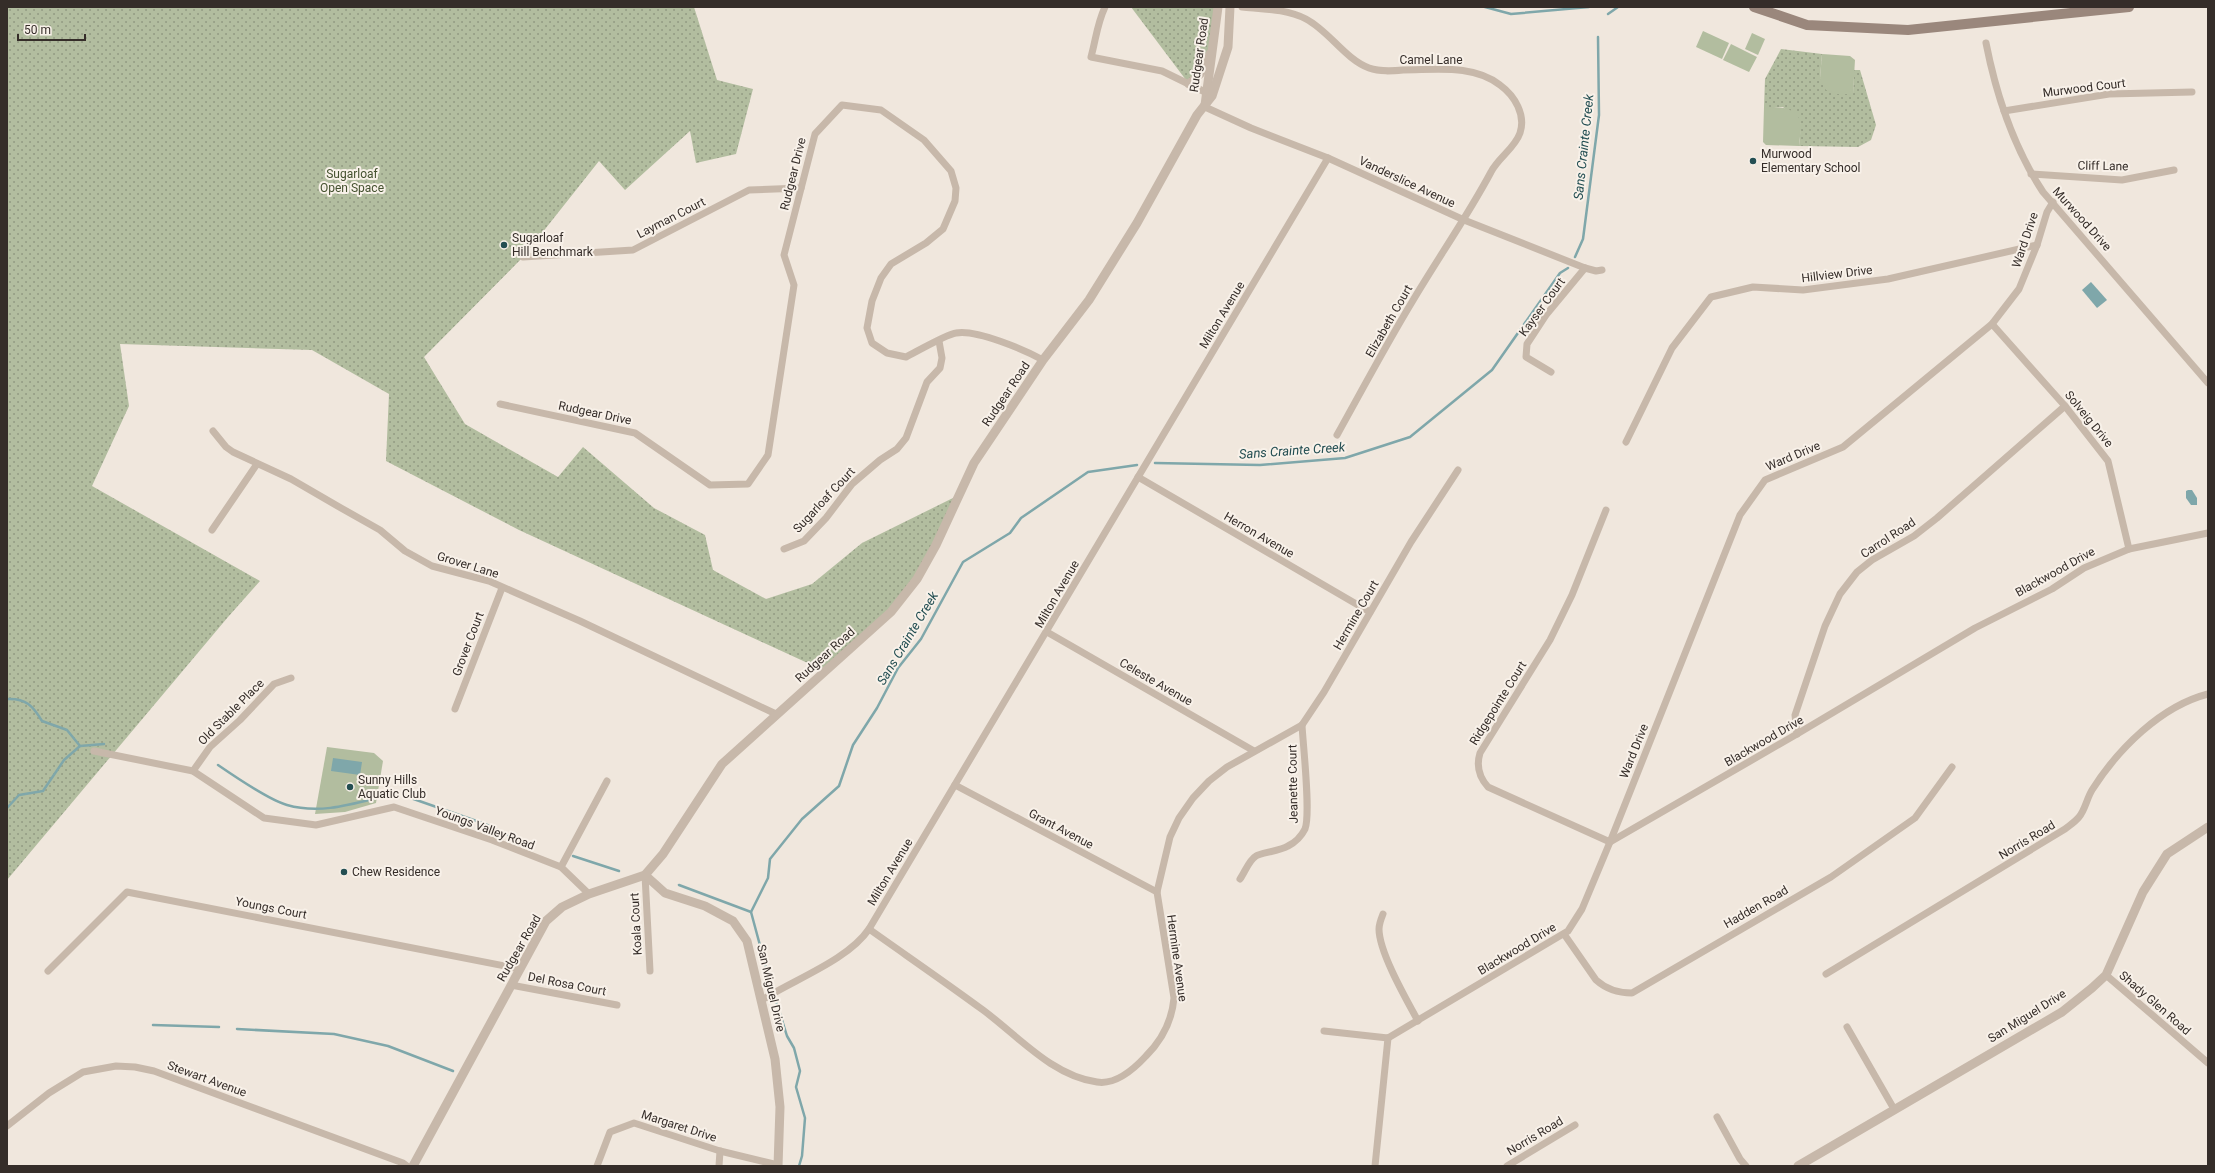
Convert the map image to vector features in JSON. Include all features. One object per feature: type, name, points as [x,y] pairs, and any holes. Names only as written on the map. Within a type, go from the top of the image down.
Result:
[{"type":"main road","points":[[1754,7],[1807,26],[1908,30],[2129,7]]},
{"type":"street","points":[[1105,7],[1097,25],[1091,57],[1162,71],[1205,92]]},
{"type":"street","name":"Rudgear Road","points":[[1205,107],[1205,92],[1213,48],[1218,7]]},
{"type":"street","name":"Rudgear Road","points":[[413,1166],[546,921],[562,907],[589,894],[645,875],[663,854],[722,764],[776,714],[892,612],[917,580],[936,545],[974,463],[1043,360],[1089,300],[1137,224],[1197,115],[1205,107],[1212,96],[1228,48],[1230,7]]},
{"type":"street","name":"Camel Lane","points":[[1242,7],[1286,12],[1307,20],[1368,67],[1384,71],[1466,71],[1482,74],[1501,86],[1519,106],[1522,120],[1520,134],[1494,167],[1464,220]]},
{"type":"street","name":"Murwood Drive","points":[[1986,43],[2004,111],[2031,174],[2053,202],[2208,383]]},
{"type":"street","points":[[1189,84],[1200,74],[1213,48]]},
{"type":"street","name":"Murwood Court","points":[[2004,111],[2109,94],[2192,92]]},
{"type":"street","name":"Rudgear Drive","points":[[500,404],[635,433],[710,485],[748,484],[768,455],[794,285],[784,255],[815,134],[842,105],[881,110],[924,140],[951,171],[956,188],[955,201],[943,229],[926,243],[891,264],[881,278],[872,300],[867,328],[872,343],[887,352],[906,357],[956,332],[979,335],[1026,350],[1043,360]]},
{"type":"street","name":"Vanderslice Avenue","points":[[1205,107],[1251,128],[1328,158],[1464,220],[1585,268],[1596,271],[1602,270]]},
{"type":"street","name":"Milton Avenue","points":[[762,1000],[841,955],[862,940],[1047,632],[1328,158]]},
{"type":"street","name":"Cliff Lane","points":[[2031,174],[2122,180],[2174,170]]},
{"type":"street","name":"Layman Court","points":[[523,257],[633,250],[749,190],[801,188]]},
{"type":"street","name":"Ward Drive","points":[[1610,842],[1740,516],[1765,480],[1844,447],[1992,324],[2019,289],[2037,245],[2042,224],[2053,202]]},
{"type":"street","name":"Elizabeth Court","points":[[1337,435],[1412,302],[1464,220]]},
{"type":"street","name":"Hillview Drive","points":[[1626,442],[1672,348],[1711,297],[1753,287],[1803,290],[1888,279],[2037,245]]},
{"type":"street","name":"Kayser Court","points":[[1551,372],[1526,357],[1527,344],[1546,315],[1585,268]]},
{"type":"street","name":"Solveig Drive","points":[[1992,324],[2065,406],[2108,461],[2129,549]]},
{"type":"street","name":"Sugarloaf Court","points":[[784,549],[804,541],[826,518],[852,484],[880,460],[896,449],[906,438],[927,382],[940,368],[942,358],[939,341]]},
{"type":"street","name":"Carrol Road","points":[[1797,734],[1795,715],[1825,626],[1840,594],[1858,572],[1872,560],[1914,536],[1937,518],[2065,406]]},
{"type":"street","name":"Grover Lane","points":[[213,430],[226,447],[257,464],[291,479],[380,530],[405,551],[432,566],[489,582],[580,621],[776,714]]},
{"type":"street","points":[[212,530],[257,464]]},
{"type":"street","name":"Hermine Court","points":[[1254,751],[1302,724],[1324,692],[1411,542],[1458,470]]},
{"type":"street","name":"Herron Avenue","points":[[1138,477],[1370,612]]},
{"type":"street","name":"Ridgepointe Court","points":[[1606,510],[1572,595],[1550,640],[1480,753],[1478,760],[1479,774],[1488,787],[1610,842]]},
{"type":"street","name":"Blackwood Drive","points":[[1388,1038],[1564,934],[1576,921],[1610,842],[1797,734],[1975,628],[2052,589],[2092,564],[2129,549],[2208,533]]},
{"type":"street","name":"Grover Court","points":[[455,709],[502,588]]},
{"type":"street","name":"Celeste Avenue","points":[[1047,632],[1254,751]]},
{"type":"street","name":"Old Stable Place","points":[[193,771],[210,747],[240,720],[274,684],[291,678]]},
{"type":"street","name":"Norris Road","points":[[1826,974],[2065,829],[2080,817],[2092,790],[2119,755],[2152,723],[2190,698],[2208,694]]},
{"type":"street","name":"Jeanette Court","points":[[1240,878],[1254,857],[1258,854],[1271,853],[1288,847],[1300,838],[1306,827],[1307,805],[1302,724]]},
{"type":"street","name":"Youngs Valley Road","points":[[94,751],[193,771],[264,818],[316,825],[394,807],[492,840],[561,867],[589,894]]},
{"type":"street","name":"Hermine Avenue","points":[[869,929],[984,1010],[1051,1064],[1074,1076],[1096,1082],[1115,1080],[1148,1054],[1164,1033],[1172,1015],[1174,998],[1157,892],[1170,837],[1179,818],[1193,798],[1209,781],[1227,767],[1254,751]]},
{"type":"street","name":"Hadden Road","points":[[1564,934],[1596,980],[1602,986],[1632,993],[1830,877],[1915,818],[1952,767]]},
{"type":"street","points":[[561,867],[607,781]]},
{"type":"street","name":"Grant Avenue","points":[[955,785],[1157,892]]},
{"type":"street","name":"San Miguel Drive","points":[[1798,1166],[2062,1012],[2092,988],[2106,975],[2143,892],[2167,854],[2200,831],[2208,828]]},
{"type":"street","name":"Koala Court","points":[[645,875],[650,972]]},
{"type":"street","name":"San Miguel Drive","points":[[645,875],[665,893],[705,906],[737,926],[747,941],[762,1000],[779,1085],[780,1107],[778,1166]]},
{"type":"street","name":"Youngs Court","points":[[48,971],[127,892],[520,969]]},
{"type":"street","points":[[1383,914],[1379,926],[1381,940],[1400,986],[1418,1021]]},
{"type":"street","name":"Shady Glen Road","points":[[2106,975],[2208,1063]]},
{"type":"street","name":"Del Rosa Court","points":[[511,985],[618,1005]]},
{"type":"street","points":[[1847,1026],[1894,1109]]},
{"type":"street","points":[[1324,1031],[1388,1038],[1375,1166]]},
{"type":"street","name":"Stewart Avenue","points":[[7,1126],[49,1093],[83,1072],[116,1066],[136,1067],[176,1079],[403,1163],[407,1166]]},
{"type":"street","points":[[1717,1117],[1740,1159],[1746,1166]]},
{"type":"street","name":"Margaret Drive","points":[[597,1166],[610,1132],[634,1123],[720,1151],[778,1166]]},
{"type":"street","name":"Norris Road","points":[[1507,1166],[1575,1125]]},
{"type":"street","points":[[719,1166],[720,1151]]},
{"type":"green space","name":"Sugarloaf Open Space","points":[[7,7],[694,7],[717,80],[753,89],[736,154],[696,163],[690,131],[625,190],[599,161],[523,257],[424,357],[465,424],[558,477],[583,447],[654,508],[705,535],[713,570],[766,599],[812,584],[862,543],[957,496],[936,545],[892,612],[825,671],[519,530],[386,461],[389,394],[312,350],[120,344],[129,406],[92,486],[260,581],[7,880]]},
{"type":"green space","points":[[1131,7],[1218,7],[1213,48],[1189,84]]},
{"type":"green space","points":[[1703,31],[1729,43],[1722,59],[1696,47]]},
{"type":"green space","points":[[1752,33],[1765,39],[1758,55],[1745,49]]},
{"type":"green space","points":[[1731,44],[1757,57],[1749,72],[1723,60]]},
{"type":"green space","points":[[1781,49],[1822,54],[1820,78],[1853,94],[1854,70],[1860,70],[1876,125],[1871,140],[1858,147],[1799,146],[1801,124],[1783,107],[1764,107],[1765,79]]},
{"type":"green space","points":[[1822,54],[1850,56],[1855,60],[1853,94],[1837,94],[1826,90],[1820,78]]},
{"type":"green space","points":[[1764,107],[1786,109],[1796,114],[1801,124],[1799,146],[1766,145],[1763,142]]},
{"type":"green space","name":"Sunny Hills Aquatic Club","points":[[327,747],[374,753],[383,761],[376,803],[345,812],[315,814]]},
{"type":"water","points":[[2091,282],[2107,300],[2097,308],[2082,290]]},
{"type":"water","points":[[2192,490],[2197,498],[2197,505],[2191,505],[2186,498],[2186,491]]},
{"type":"water","points":[[333,758],[362,762],[360,775],[331,771]]},
{"type":"waterway","points":[[1485,7],[1511,14],[1589,7]]},
{"type":"waterway","name":"Sans Crainte Creek","points":[[1608,14],[1618,7]]},
{"type":"waterway","name":"Sans Crainte Creek","points":[[1575,257],[1583,239],[1599,115],[1598,37]]},
{"type":"waterway","name":"Sans Crainte Creek","points":[[1155,463],[1260,465],[1345,458],[1410,437],[1492,370],[1560,273],[1568,268]]},
{"type":"waterway","name":"Sans Crainte Creek","points":[[770,987],[751,912],[768,878],[770,859],[802,819],[839,786],[853,745],[877,708],[898,668],[921,639],[963,562],[1010,533],[1021,518],[1088,472],[1137,465]]},
{"type":"waterway","name":"Sans Crainte Creek","points":[[7,699],[19,700],[28,704],[42,721],[67,730],[80,746],[104,744]]},
{"type":"waterway","points":[[7,808],[19,795],[43,791],[64,760],[80,746]]},
{"type":"waterway","name":"Sans Crainte Creek","points":[[218,765],[271,798],[287,805],[300,808],[313,809],[338,807],[389,795]]},
{"type":"waterway","name":"Sans Crainte Creek","points":[[405,796],[485,824],[516,839]]},
{"type":"waterway","name":"Sans Crainte Creek","points":[[573,856],[619,871]]},
{"type":"waterway","name":"Sans Crainte Creek","points":[[679,885],[751,912]]},
{"type":"waterway","name":"Sans Crainte Creek","points":[[776,1001],[787,1036],[794,1048],[800,1071],[796,1087],[805,1118],[802,1156],[799,1166]]},
{"type":"waterway","points":[[153,1025],[219,1027]]},
{"type":"waterway","points":[[237,1029],[334,1034],[388,1046],[453,1071]]},
{"type":"place","name":"Murwood Elementary School","points":[[1753,161]]},
{"type":"place","name":"Sugarloaf Hill Benchmark","points":[[504,245]]},
{"type":"place","name":"Sunny Hills Aquatic Club","points":[[350,787]]},
{"type":"place","name":"Chew Residence","points":[[344,872]]}]
